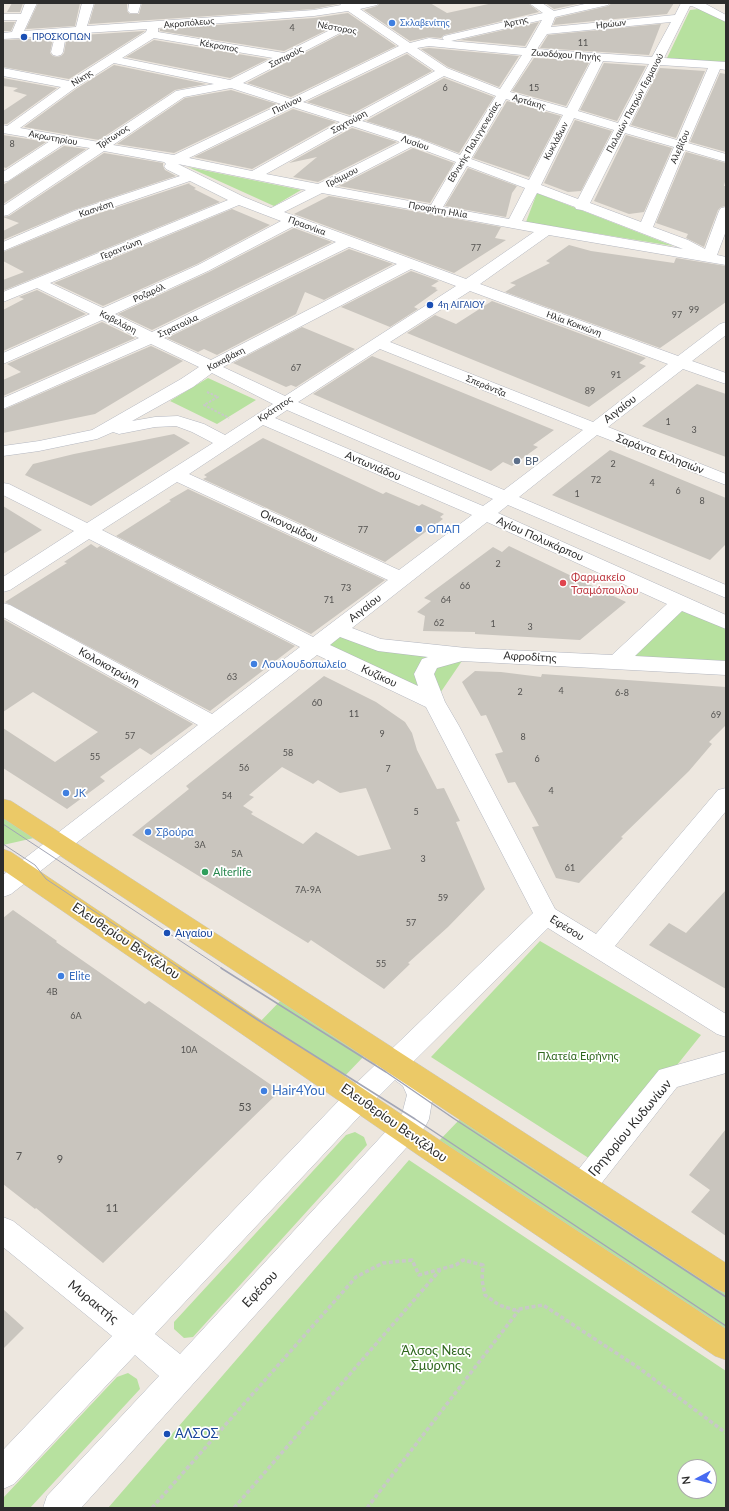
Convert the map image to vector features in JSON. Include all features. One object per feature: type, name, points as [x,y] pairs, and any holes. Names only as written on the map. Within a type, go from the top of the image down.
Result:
[{"type":"main road","points":[[3,806],[395,1064],[726,1279]]},
{"type":"main road","name":"Ελευθερίου Βενιζέλου","points":[[3,858],[352,1094],[358,1100],[726,1346]]},
{"type":"street","points":[[16,36],[31,3]]},
{"type":"street","points":[[80,32],[88,3]]},
{"type":"street","name":"Ακροπόλεως","points":[[3,36],[152,30],[218,20],[314,13],[348,5],[373,3]]},
{"type":"street","points":[[535,3],[551,14]]},
{"type":"street","name":"Άρτης","points":[[429,42],[604,3]]},
{"type":"street","name":"Παλαιών Πατρών Γερμανού","points":[[581,206],[686,4],[691,3]]},
{"type":"street","points":[[695,3],[725,17]]},
{"type":"street","name":"Νέστορος","points":[[268,5],[282,8],[295,20],[353,31]]},
{"type":"street","name":"Αρτάκης","points":[[348,5],[388,34],[444,71],[503,94],[726,158]]},
{"type":"street","points":[[209,9],[218,20]]},
{"type":"street","points":[[314,13],[308,15],[308,20],[318,25]]},
{"type":"street","name":"Εθνικής Παλιγγενεσίας","points":[[435,209],[503,94],[543,31],[551,14]]},
{"type":"street","points":[[3,17],[24,16]]},
{"type":"street","name":"Ηρώων","points":[[543,31],[679,18]]},
{"type":"street","name":"Σαπφούς","points":[[232,84],[340,29]]},
{"type":"street","name":"Κέκροπος","points":[[152,30],[287,57]]},
{"type":"street","name":"Νίκης","points":[[6,129],[152,30]]},
{"type":"street","points":[[57,52],[60,33]]},
{"type":"street","name":"Νέστορος","points":[[372,34],[388,34]]},
{"type":"street","name":"Ζωοδόχου Πηγής","points":[[407,47],[429,42],[530,52],[720,66]]},
{"type":"street","name":"Πιπίνου","points":[[172,161],[407,47]]},
{"type":"street","name":"Κυκλάδων","points":[[514,224],[599,57]]},
{"type":"street","name":"Λυσίου","points":[[111,59],[232,84],[412,141],[581,206],[683,243],[709,258]]},
{"type":"street","name":"Αλεβίζου","points":[[645,229],[680,145],[720,66]]},
{"type":"street","name":"Σαχτούρη","points":[[254,175],[444,71]]},
{"type":"street","points":[[3,72],[71,85]]},
{"type":"street","name":"Τρίτωνος","points":[[3,212],[99,146],[180,94],[232,84]]},
{"type":"street","name":"Ακρωτηρίου","points":[[6,129],[151,156]]},
{"type":"street","points":[[5,174],[63,139]]},
{"type":"street","name":"Γράμμου","points":[[272,213],[412,141]]},
{"type":"street","name":"Πρασνίκα","points":[[151,156],[172,161],[192,176],[239,200],[468,285]]},
{"type":"street","name":"Προφήτη Ηλία","points":[[172,161],[546,230],[726,261]]},
{"type":"street","name":"Κασνέση","points":[[3,247],[79,214],[192,176]]},
{"type":"street","name":"Γεραντώνη","points":[[3,297],[38,284],[239,200]]},
{"type":"street","points":[[709,258],[726,211]]},
{"type":"street","name":"Ροζαρόλ","points":[[3,358],[203,268],[293,221]]},
{"type":"street","name":"Κράτητος","points":[[3,586],[468,285],[546,230]]},
{"type":"street","name":"Στρατούλα","points":[[3,404],[151,338],[349,241]]},
{"type":"street","name":"Κακαβάκη","points":[[3,451],[39,446],[96,434],[187,383],[210,367],[411,263]]},
{"type":"street","name":"Καβελάρη","points":[[38,284],[285,403]]},
{"type":"street","name":"Ηλία Κοκκώνη","points":[[468,285],[726,379]]},
{"type":"street","name":"Αιγαίου","points":[[3,888],[726,327]]},
{"type":"street","name":"Σπεράντζα","points":[[378,343],[595,429]]},
{"type":"street","name":"Αντωνιάδου","points":[[285,403],[506,498]]},
{"type":"street","points":[[96,434],[155,422],[178,421],[198,428],[225,442]]},
{"type":"street","name":"Αντωνιάδου","points":[[254,423],[485,514]]},
{"type":"street","name":"Σαράντα Εκλησιών","points":[[595,429],[726,480]]},
{"type":"street","name":"Κακαβάκη","points":[[3,461],[11,456],[39,446]]},
{"type":"street","name":"Οικονομίδου","points":[[175,474],[402,579]]},
{"type":"street","name":"Κυζίκου","points":[[3,488],[315,646],[434,702]]},
{"type":"street","points":[[506,498],[726,592]]},
{"type":"street","name":"Αγίου Πολυκάρπου","points":[[485,514],[726,623]]},
{"type":"street","points":[[617,662],[680,602]]},
{"type":"street","name":"Κολοκοτρώνη","points":[[3,609],[215,724]]},
{"type":"street","name":"Αφροδίτης","points":[[337,629],[378,645],[466,655],[511,656],[726,668]]},
{"type":"street","points":[[466,655],[448,657],[429,664],[424,674],[434,702],[452,733],[546,915]]},
{"type":"street","points":[[726,796],[599,948],[726,1027]]},
{"type":"street","name":"Εφέσου","points":[[3,1473],[358,1100],[546,915],[599,948]]},
{"type":"street","name":"Γρηγορίου Κυδωνίων","points":[[582,1185],[668,1078],[726,1062]]},
{"type":"street","name":"Εφέσου","points":[[59,1508],[415,1119],[420,1095],[413,1079],[395,1064]]},
{"type":"street","name":"Μυρακτής","points":[[3,1230],[134,1335],[181,1375]]},
{"type":"path","points":[[187,383],[218,397],[204,405],[254,423]]},
{"type":"path","points":[[152,1508],[356,1277],[383,1263],[412,1260],[419,1275],[456,1265],[463,1260],[484,1265],[482,1280],[485,1295],[499,1304],[514,1310],[543,1305],[639,1368],[726,1433]]},
{"type":"path","points":[[234,1508],[441,1269]]},
{"type":"path","points":[[367,1508],[519,1310]]},
{"type":"green space","points":[[699,9],[726,22],[726,63],[667,58],[690,10]]},
{"type":"green space","points":[[188,167],[252,180],[301,190],[274,206]]},
{"type":"green space","points":[[537,193],[673,246],[526,222]]},
{"type":"green space","points":[[208,378],[256,400],[217,424],[170,401]]},
{"type":"green space","points":[[680,602],[726,622],[726,668],[617,662]]},
{"type":"green space","points":[[337,629],[361,639],[466,655],[434,702],[315,646]]},
{"type":"green space","points":[[3,817],[34,838],[3,845]]},
{"type":"green space","name":"Πλατεία Ειρήνης","points":[[540,941],[701,1035],[598,1164],[431,1057]]},
{"type":"green space","points":[[283,998],[366,1054],[341,1080],[257,1025]]},
{"type":"green space","points":[[461,1118],[726,1291],[726,1338],[434,1146]]},
{"type":"green space","points":[[355,1132],[364,1137],[367,1145],[193,1337],[184,1338],[174,1329],[174,1322],[346,1135]]},
{"type":"green space","name":"Άλσος Νεας Σμύρνης","points":[[409,1160],[726,1371],[726,1508],[108,1508]]},
{"type":"green space","points":[[128,1373],[137,1379],[140,1389],[30,1508],[3,1508],[3,1498],[117,1377]]},
{"type":"building","points":[[12,3],[23,3],[20,12],[7,12]]},
{"type":"building","points":[[38,3],[80,3],[75,26],[26,29]]},
{"type":"building","points":[[95,3],[127,3],[127,11],[130,14],[139,14],[142,3],[338,4],[314,9],[89,24]]},
{"type":"building","points":[[380,3],[430,3],[447,13],[493,3],[528,3],[539,12],[444,35],[441,38],[429,37],[410,41],[364,10],[377,6]]},
{"type":"building","points":[[545,3],[582,3],[554,9]]},
{"type":"building","points":[[612,3],[674,3],[667,14],[553,25],[556,18],[608,6]]},
{"type":"building","points":[[348,13],[396,46],[291,97],[247,83],[345,32],[348,29],[345,26],[335,26],[284,51],[160,31],[160,29],[314,18]]},
{"type":"building","points":[[3,22],[15,22],[11,31],[3,31]]},
{"type":"building","points":[[539,22],[525,46],[460,40]]},
{"type":"building","points":[[661,24],[649,55],[540,48],[548,35]]},
{"type":"building","points":[[145,31],[69,79],[3,67],[3,40],[53,38],[50,53],[57,57],[64,53],[67,36]]},
{"type":"building","points":[[154,40],[268,59],[230,78],[126,57]]},
{"type":"building","points":[[429,48],[519,56],[499,87],[448,67],[421,49]]},
{"type":"building","points":[[407,54],[432,71],[350,115],[307,102]]},
{"type":"building","points":[[534,58],[590,61],[566,106],[512,91]]},
{"type":"building","points":[[604,63],[646,66],[617,121],[580,110]]},
{"type":"building","points":[[114,65],[206,84],[175,90],[99,140],[24,127],[76,89]]},
{"type":"building","points":[[660,68],[705,71],[676,138],[631,125]]},
{"type":"building","points":[[720,73],[726,74],[726,152],[690,142]]},
{"type":"building","points":[[3,78],[57,88],[7,124],[3,124],[3,111],[27,95],[13,91],[18,88],[3,86]]},
{"type":"building","points":[[444,78],[494,97],[459,153],[417,137],[366,121]]},
{"type":"building","points":[[231,90],[277,104],[174,153],[117,144],[185,98]]},
{"type":"building","points":[[507,101],[561,116],[529,177],[473,158]]},
{"type":"building","points":[[293,109],[336,122],[252,169],[194,157]]},
{"type":"building","points":[[575,120],[612,131],[581,191],[568,192],[544,183]]},
{"type":"building","points":[[352,128],[397,142],[318,182],[293,177],[317,157],[289,163]]},
{"type":"building","points":[[3,135],[46,142],[6,168],[3,167]]},
{"type":"building","points":[[626,135],[672,148],[644,212],[629,214],[594,201]]},
{"type":"building","points":[[64,146],[86,149],[3,204],[3,185]]},
{"type":"building","points":[[413,148],[454,163],[430,203],[339,186]]},
{"type":"building","points":[[686,152],[726,163],[726,178],[724,186],[726,186],[726,206],[721,207],[718,210],[704,247],[686,238],[688,234],[656,223]]},
{"type":"building","points":[[104,153],[163,163],[165,170],[176,176],[74,210],[3,240],[3,231],[19,223],[3,217],[9,216]]},
{"type":"building","points":[[468,168],[517,186],[512,193],[506,217],[445,206]]},
{"type":"building","points":[[190,183],[189,184],[196,188],[194,189],[220,202],[5,290],[3,289],[3,280],[24,272],[3,261],[3,252],[85,218]]},
{"type":"building","points":[[329,196],[501,227],[495,238],[506,240],[454,273],[294,214]]},
{"type":"building","points":[[232,209],[270,225],[197,264],[103,306],[54,283]]},
{"type":"building","points":[[294,228],[332,242],[152,330],[118,314],[209,272]]},
{"type":"building","points":[[569,245],[591,251],[674,263],[676,258],[726,266],[726,302],[660,348],[505,292],[516,285],[510,283],[550,263],[546,261]]},
{"type":"building","points":[[349,249],[393,264],[324,300],[305,292],[296,314],[217,355],[204,349],[198,352],[167,338]]},
{"type":"building","points":[[411,271],[439,281],[431,286],[437,288],[435,289],[438,290],[414,307],[418,309],[390,327],[341,307]]},
{"type":"building","points":[[37,290],[86,314],[3,351],[3,310],[24,299],[19,297]]},
{"type":"building","points":[[492,301],[646,358],[639,363],[646,366],[589,407],[407,333],[435,315],[456,324]]},
{"type":"building","points":[[102,322],[135,338],[3,396],[3,380],[21,372],[7,364]]},
{"type":"building","points":[[302,327],[355,349],[296,387],[291,385],[286,387],[233,363]]},
{"type":"building","points":[[151,346],[183,361],[95,414],[3,433],[3,410]]},
{"type":"building","points":[[372,356],[554,430],[533,445],[538,447],[512,466],[503,462],[491,471],[313,394]]},
{"type":"building","points":[[697,384],[726,394],[726,457],[642,426]]},
{"type":"building","points":[[174,434],[190,443],[91,506],[25,475],[33,464],[74,454]]},
{"type":"building","points":[[263,438],[383,494],[386,492],[419,506],[422,504],[444,514],[440,517],[443,519],[385,562],[203,479],[207,477],[204,475]]},
{"type":"building","points":[[610,450],[726,498],[726,544],[710,560],[552,495]]},
{"type":"building","points":[[188,489],[385,580],[311,634],[116,536]]},
{"type":"building","points":[[3,506],[42,530],[3,554]]},
{"type":"building","points":[[91,544],[97,548],[100,546],[295,646],[210,711],[5,602],[67,563],[64,562]]},
{"type":"building","points":[[509,546],[626,602],[580,640],[475,634],[475,632],[423,631],[425,616],[417,612],[431,601],[424,598],[493,547],[502,552]]},
{"type":"building","points":[[3,619],[193,724],[151,755],[140,748],[100,777],[105,781],[67,809],[3,768],[3,728],[55,762],[98,732],[33,692],[3,712]]},
{"type":"building","points":[[475,671],[501,672],[541,677],[542,674],[726,687],[726,725],[709,742],[712,744],[689,771],[621,837],[623,838],[579,883],[556,878],[532,827],[539,826],[515,782],[508,783],[495,754],[503,752],[486,715],[481,716],[462,682]]},
{"type":"building","points":[[324,676],[376,702],[405,722],[412,733],[417,750],[437,789],[444,788],[460,821],[456,822],[485,889],[448,927],[408,963],[410,964],[384,989],[311,940],[308,943],[132,835],[189,789],[186,786]],"holes":[[[282,767],[313,784],[318,780],[340,793],[366,788],[391,849],[358,856],[316,832],[303,844],[251,814],[253,812],[243,806],[254,797],[249,795]]]},
{"type":"building","points":[[726,890],[726,989],[649,945],[669,923],[686,933]]},
{"type":"building","points":[[13,910],[145,1004],[149,1001],[280,1091],[103,1263],[36,1208],[35,1209],[3,1184],[3,918]]},
{"type":"building","points":[[726,1129],[726,1236],[691,1212],[710,1190],[689,1175]]},
{"type":"building","points":[[3,1309],[24,1328],[3,1349]]},
{"type":"tram line","points":[[3,824],[223,969]]},
{"type":"tram line","points":[[3,844],[35,865],[46,879],[181,969]]},
{"type":"tram line","points":[[179,968],[258,1020],[415,1119],[726,1326]]},
{"type":"tram line","points":[[221,968],[386,1072],[453,1118],[726,1297]]},
{"type":"place","name":"Σκλαβενίτης","points":[[392,23]]},
{"type":"place","name":"ΠΡΟΣΚΟΠΩΝ","points":[[24,37]]},
{"type":"place","name":"4η ΑΙΓΑΙΟΥ","points":[[430,305]]},
{"type":"place","name":"BP","points":[[517,461]]},
{"type":"place","name":"ΟΠΑΠ","points":[[419,529]]},
{"type":"place","name":"Φαρμακείο Τσαμόπουλου","points":[[563,583]]},
{"type":"place","name":"Λουλουδοπωλείο","points":[[254,664]]},
{"type":"place","name":"JK","points":[[66,793]]},
{"type":"place","name":"Σβούρα","points":[[148,832]]},
{"type":"place","name":"Alterlife","points":[[205,872]]},
{"type":"place","name":"Αιγαίου","points":[[167,933]]},
{"type":"place","name":"Elite","points":[[61,976]]},
{"type":"place","name":"Hair4You","points":[[264,1091]]},
{"type":"place","name":"ΑΛΣΟΣ","points":[[167,1434]]}]
